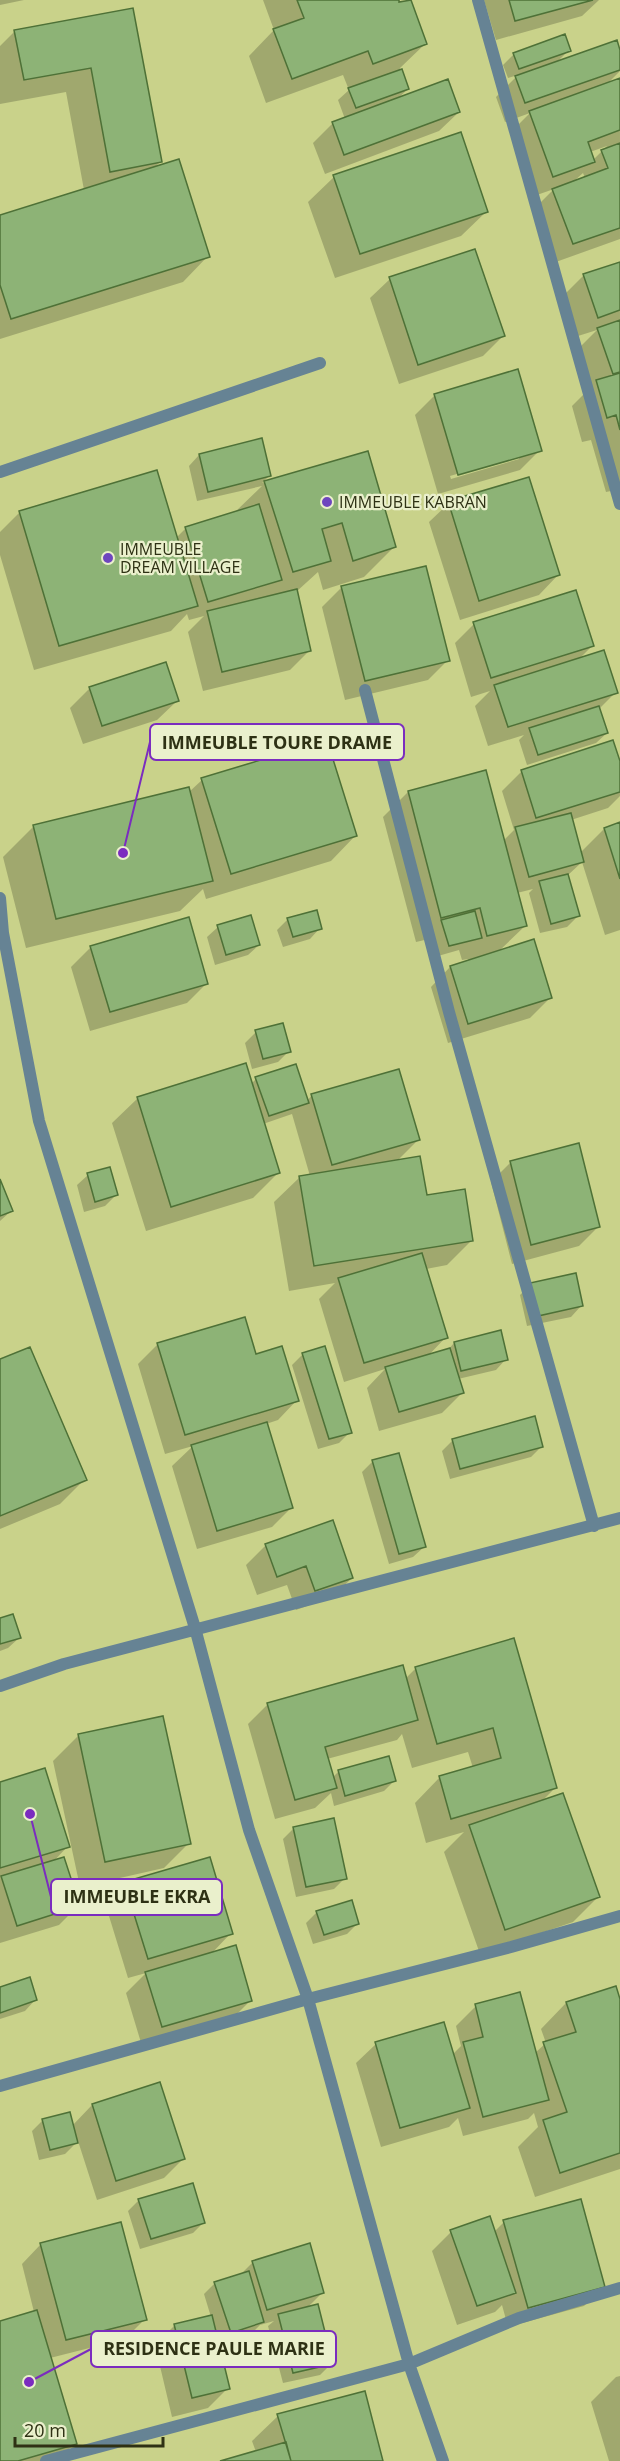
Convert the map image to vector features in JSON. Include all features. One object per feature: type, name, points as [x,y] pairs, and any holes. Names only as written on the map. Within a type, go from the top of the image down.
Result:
[{"type":"street","points":[[478,0],[620,504]]},
{"type":"street","points":[[0,472],[320,363]]},
{"type":"street","points":[[365,690],[452,1023],[594,1526]]},
{"type":"street","points":[[0,898],[3,933],[39,1121],[195,1628],[249,1830],[308,1999],[409,2364],[443,2461]]},
{"type":"street","points":[[0,1686],[64,1664],[195,1628],[620,1518]]},
{"type":"street","points":[[0,2086],[308,1999],[511,1947],[620,1916]]},
{"type":"street","points":[[46,2461],[409,2364],[519,2318],[620,2288]]},
{"type":"building","points":[[297,0],[399,0],[399,2],[411,0],[427,44],[373,64],[368,51],[292,79],[273,29],[304,18]]},
{"type":"building","points":[[509,0],[593,0],[515,21]]},
{"type":"building","points":[[133,8],[162,162],[110,172],[91,68],[24,80],[14,30]]},
{"type":"building","points":[[565,34],[571,51],[519,69],[513,53]]},
{"type":"building","points":[[617,40],[620,50],[620,70],[525,103],[515,76]]},
{"type":"building","points":[[402,69],[409,89],[356,108],[348,88]]},
{"type":"building","points":[[620,78],[620,130],[588,142],[595,162],[553,177],[529,111]]},
{"type":"building","points":[[448,79],[460,112],[344,155],[332,122]]},
{"type":"building","points":[[461,132],[488,212],[360,254],[333,175]]},
{"type":"building","points":[[620,143],[620,228],[573,244],[552,189],[608,168],[601,150]]},
{"type":"building","points":[[179,159],[210,257],[11,319],[0,285],[0,215]]},
{"type":"building","points":[[475,249],[505,336],[418,365],[389,277]]},
{"type":"building","points":[[620,262],[620,310],[598,318],[583,274]]},
{"type":"building","points":[[620,320],[620,372],[613,374],[597,328]]},
{"type":"building","points":[[518,369],[542,451],[458,475],[434,394]]},
{"type":"building","points":[[620,373],[620,430],[616,415],[607,418],[596,380]]},
{"type":"building","points":[[262,438],[271,476],[208,492],[199,454]]},
{"type":"building","name":"IMMEUBLE KABRAN","points":[[368,451],[396,547],[353,561],[342,523],[322,529],[331,561],[293,572],[264,481]]},
{"type":"building","name":"IMMEUBLE DREAM VILLAGE","points":[[157,470],[198,606],[59,646],[19,511]]},
{"type":"building","points":[[529,477],[560,575],[479,601],[448,501]]},
{"type":"building","points":[[259,504],[282,580],[208,602],[185,527]]},
{"type":"building","points":[[426,566],[450,661],[365,681],[341,586]]},
{"type":"building","points":[[297,589],[311,651],[222,672],[207,611]]},
{"type":"building","points":[[576,590],[594,646],[491,678],[473,622]]},
{"type":"building","points":[[604,650],[618,693],[508,727],[494,685]]},
{"type":"building","points":[[166,662],[179,701],[102,726],[89,687]]},
{"type":"building","points":[[599,706],[608,733],[538,755],[529,728]]},
{"type":"building","points":[[327,740],[357,836],[231,874],[201,778]]},
{"type":"building","points":[[613,740],[620,761],[620,792],[536,818],[521,770]]},
{"type":"building","points":[[486,770],[527,926],[487,936],[480,908],[441,918],[408,791]]},
{"type":"building","points":[[189,787],[213,881],[56,919],[33,825]]},
{"type":"building","points":[[571,813],[584,862],[529,877],[515,827]]},
{"type":"building","points":[[620,822],[620,879],[604,828]]},
{"type":"building","points":[[568,874],[580,916],[551,924],[539,881]]},
{"type":"building","points":[[317,910],[322,929],[293,937],[287,918]]},
{"type":"building","points":[[475,911],[482,938],[449,946],[441,920]]},
{"type":"building","points":[[251,915],[260,945],[226,955],[217,925]]},
{"type":"building","points":[[189,917],[208,984],[110,1012],[90,946]]},
{"type":"building","points":[[534,939],[552,998],[468,1024],[450,966]]},
{"type":"building","points":[[283,1023],[291,1052],[263,1059],[255,1030]]},
{"type":"building","points":[[246,1063],[280,1173],[171,1207],[137,1097]]},
{"type":"building","points":[[296,1064],[309,1103],[269,1116],[255,1077]]},
{"type":"building","points":[[399,1069],[420,1140],[332,1165],[311,1094]]},
{"type":"building","points":[[579,1143],[600,1227],[531,1245],[510,1161]]},
{"type":"building","points":[[420,1156],[427,1195],[465,1189],[473,1241],[314,1266],[299,1176]]},
{"type":"building","points":[[110,1167],[118,1195],[95,1202],[87,1173]]},
{"type":"building","points":[[0,1179],[13,1211],[0,1216]]},
{"type":"building","points":[[422,1253],[448,1338],[364,1363],[338,1278]]},
{"type":"building","points":[[576,1273],[583,1306],[538,1316],[530,1283]]},
{"type":"building","points":[[245,1317],[256,1354],[282,1346],[299,1401],[185,1435],[157,1343]]},
{"type":"building","points":[[501,1330],[508,1360],[461,1371],[454,1342]]},
{"type":"building","points":[[325,1346],[352,1433],[329,1439],[302,1353]]},
{"type":"building","points":[[30,1347],[87,1480],[0,1516],[0,1359]]},
{"type":"building","points":[[450,1348],[464,1393],[399,1412],[385,1367]]},
{"type":"building","points":[[535,1416],[543,1447],[460,1469],[452,1439]]},
{"type":"building","points":[[267,1422],[293,1508],[217,1531],[191,1445]]},
{"type":"building","points":[[399,1453],[426,1547],[399,1554],[372,1460]]},
{"type":"building","points":[[333,1520],[353,1578],[315,1591],[306,1566],[277,1577],[265,1544]]},
{"type":"building","points":[[13,1614],[21,1638],[0,1644],[0,1618]]},
{"type":"building","points":[[514,1638],[557,1788],[451,1819],[439,1776],[501,1758],[493,1728],[437,1744],[415,1667]]},
{"type":"building","points":[[403,1665],[418,1720],[325,1747],[337,1788],[295,1800],[267,1703]]},
{"type":"building","points":[[163,1716],[191,1844],[105,1862],[78,1734]]},
{"type":"building","points":[[389,1756],[396,1781],[345,1796],[338,1770]]},
{"type":"building","points":[[45,1768],[70,1847],[0,1868],[0,1782]]},
{"type":"building","points":[[563,1793],[600,1897],[505,1930],[469,1825]]},
{"type":"building","points":[[334,1818],[347,1879],[306,1887],[293,1827]]},
{"type":"building","points":[[64,1857],[80,1906],[17,1926],[1,1876]]},
{"type":"building","points":[[210,1857],[233,1934],[148,1959],[124,1882]]},
{"type":"building","points":[[352,1900],[359,1924],[324,1935],[316,1911]]},
{"type":"building","points":[[236,1945],[252,2001],[162,2027],[145,1972]]},
{"type":"building","points":[[30,1977],[37,2000],[0,2013],[0,1987]]},
{"type":"building","points":[[616,1986],[620,1999],[620,2153],[560,2173],[543,2120],[567,2112],[543,2042],[576,2032],[566,2002]]},
{"type":"building","points":[[520,1992],[549,2100],[483,2117],[463,2042],[483,2037],[475,2004]]},
{"type":"building","points":[[444,2022],[470,2108],[400,2128],[375,2042]]},
{"type":"building","points":[[160,2082],[185,2159],[116,2181],[92,2104]]},
{"type":"building","points":[[70,2112],[78,2143],[50,2150],[42,2119]]},
{"type":"building","points":[[193,2183],[205,2223],[151,2239],[138,2199]]},
{"type":"building","points":[[581,2199],[605,2287],[528,2308],[503,2220]]},
{"type":"building","points":[[490,2216],[516,2293],[477,2306],[450,2230]]},
{"type":"building","points":[[121,2222],[147,2320],[66,2340],[40,2243]]},
{"type":"building","points":[[310,2243],[324,2293],[267,2310],[252,2261]]},
{"type":"building","points":[[249,2271],[264,2322],[231,2333],[214,2282]]},
{"type":"building","points":[[318,2304],[333,2364],[293,2373],[278,2314]]},
{"type":"building","points":[[37,2310],[77,2444],[18,2461],[0,2461],[0,2321]]},
{"type":"building","points":[[212,2315],[230,2389],[192,2398],[174,2324]]},
{"type":"building","points":[[365,2391],[383,2461],[291,2461],[277,2414]]},
{"type":"building","points":[[286,2442],[291,2461],[220,2461]]},
{"type":"place","name":"IMMEUBLE KABRAN","points":[[327,502]]},
{"type":"place","name":"IMMEUBLE DREAM VILLAGE","points":[[108,558]]},
{"type":"place","name":"IMMEUBLE TOURE DRAME","points":[[123,853]]},
{"type":"place","name":"IMMEUBLE EKRA","points":[[30,1814]]},
{"type":"place","name":"RESIDENCE PAULE MARIE","points":[[29,2382]]}]
